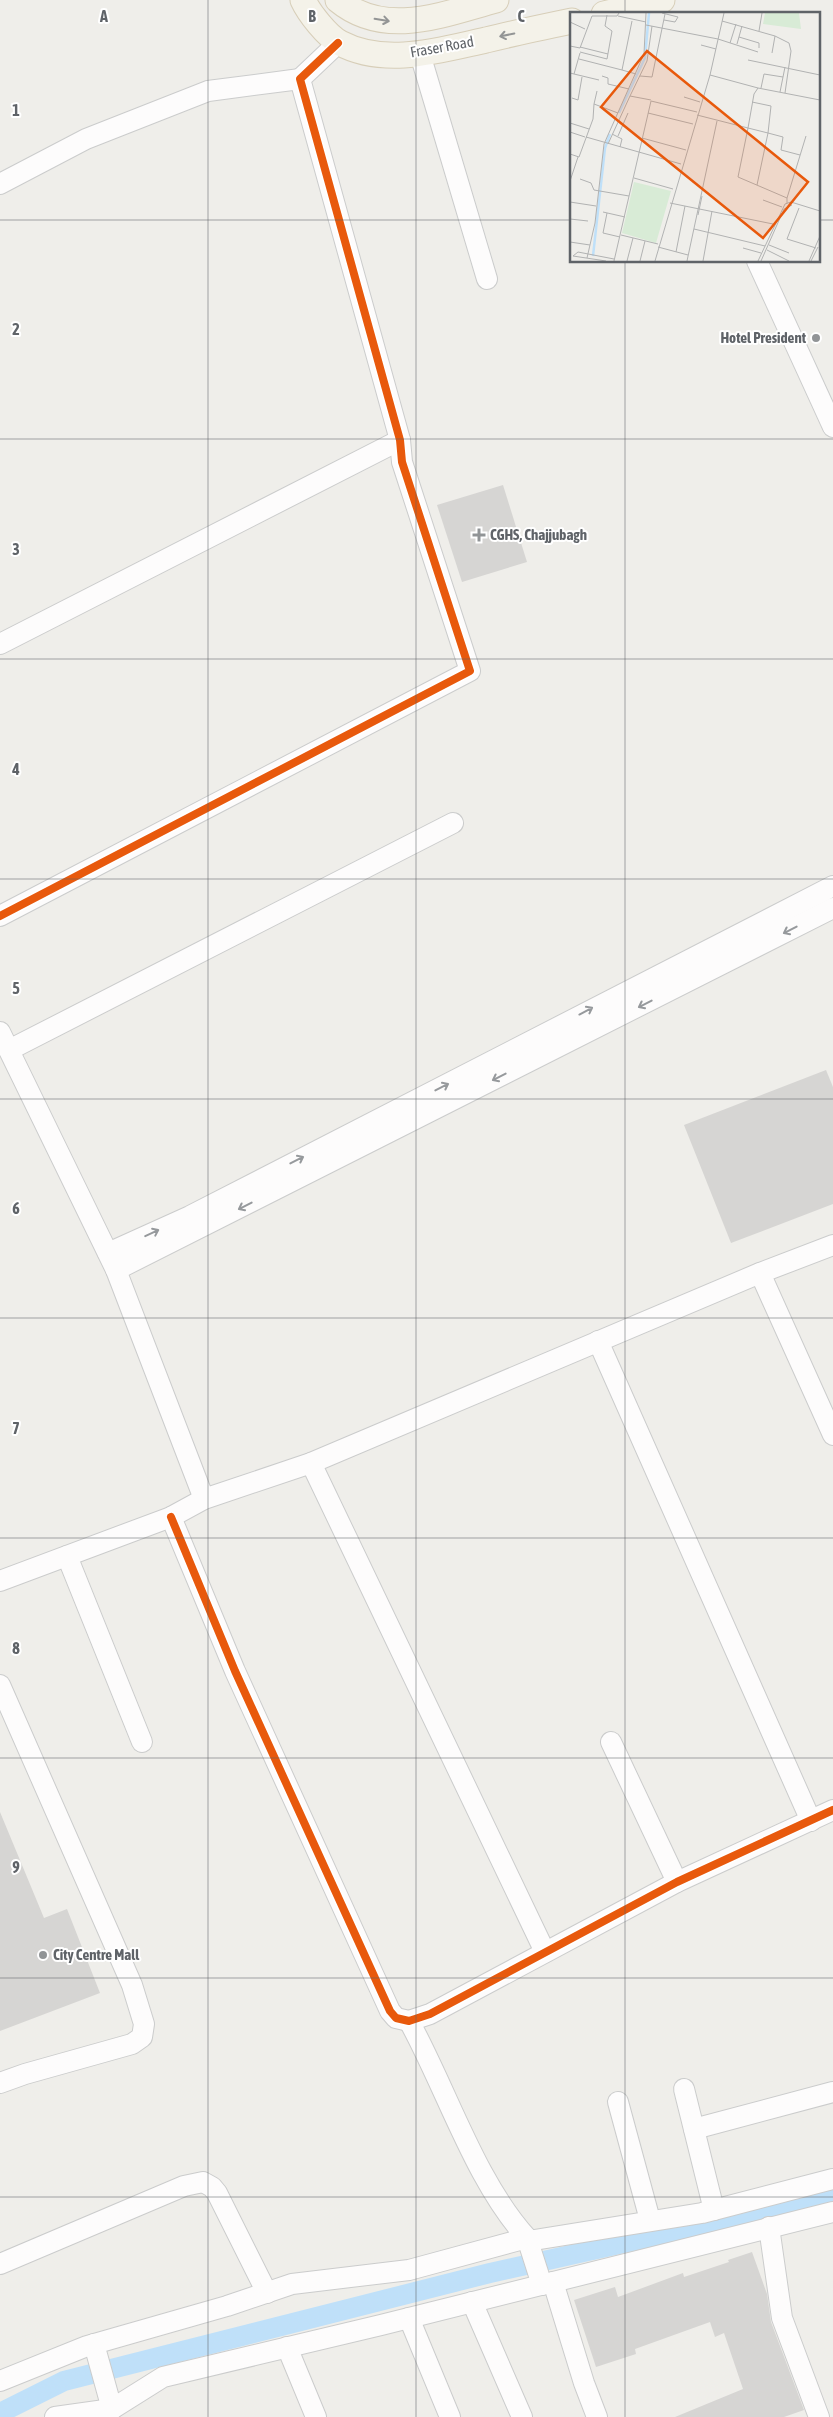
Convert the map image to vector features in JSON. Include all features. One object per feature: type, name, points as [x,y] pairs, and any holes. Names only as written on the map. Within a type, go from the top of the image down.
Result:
[{"type":"main road","name":"Fraser Road","points":[[303,0],[309,13],[338,43],[369,52],[420,54],[570,21]]},
{"type":"main road","name":"Fraser Road","points":[[338,0],[351,11],[377,20],[400,22],[420,20],[496,0]]},
{"type":"main road","points":[[621,12],[638,10],[662,0]]},
{"type":"street","points":[[0,184],[86,139],[208,91],[300,79],[338,43]]},
{"type":"street","points":[[420,54],[487,279]]},
{"type":"street","points":[[0,916],[470,671],[402,462],[400,440],[300,79]]},
{"type":"street","points":[[756,262],[833,427]]},
{"type":"street","points":[[0,644],[400,440]]},
{"type":"street","points":[[9,1050],[453,823]]},
{"type":"street","points":[[368,1134],[833,886]]},
{"type":"street","points":[[112,1262],[190,1216],[368,1134],[833,908]]},
{"type":"street","points":[[0,1032],[112,1262],[204,1499]]},
{"type":"street","points":[[0,1581],[171,1517],[204,1499],[311,1462],[760,1273],[833,1245]]},
{"type":"street","points":[[760,1273],[833,1435]]},
{"type":"street","points":[[598,1341],[812,1821]]},
{"type":"street","points":[[311,1462],[545,1952]]},
{"type":"street","points":[[171,1517],[234,1671],[390,2011],[396,2018],[409,2021],[430,2014],[677,1882],[833,1810]]},
{"type":"street","points":[[67,1556],[142,1742]]},
{"type":"street","points":[[0,1684],[132,1985],[144,2024],[142,2037],[132,2044],[25,2074],[0,2083]]},
{"type":"street","points":[[611,1742],[677,1882]]},
{"type":"street","points":[[409,2021],[425,2050],[485,2178],[511,2220],[529,2244],[597,2417]]},
{"type":"street","points":[[684,2089],[714,2210]]},
{"type":"street","points":[[694,2129],[833,2092]]},
{"type":"street","points":[[618,2102],[650,2220]]},
{"type":"street","points":[[0,2381],[94,2344],[292,2284],[409,2270],[650,2220],[714,2210],[833,2179]]},
{"type":"street","points":[[0,2264],[184,2186],[203,2182],[212,2187],[217,2193],[267,2293]]},
{"type":"street","points":[[54,2417],[110,2403],[163,2377],[409,2318],[545,2281],[833,2212]]},
{"type":"street","points":[[769,2227],[782,2318],[819,2417]]},
{"type":"street","points":[[472,2302],[522,2417]]},
{"type":"street","points":[[409,2318],[450,2417]]},
{"type":"street","points":[[94,2344],[110,2403]]},
{"type":"street","points":[[288,2347],[316,2417]]},
{"type":"building","points":[[503,485],[527,562],[462,582],[437,505]]},
{"type":"building","points":[[826,1070],[833,1087],[833,1204],[731,1243],[684,1125]]},
{"type":"building","name":"City Centre Mall","points":[[0,1812],[44,1918],[67,1909],[100,1993],[0,2031]]},
{"type":"building","points":[[752,2252],[767,2294],[771,2322],[804,2410],[784,2417],[675,2417],[743,2389],[724,2333],[715,2337],[710,2322],[635,2349],[636,2354],[596,2367],[574,2300],[615,2287],[618,2297],[683,2273],[684,2277],[729,2262],[728,2260]]},
{"type":"waterway","points":[[0,2413],[64,2381],[490,2273],[833,2196]]},
{"type":"cycle path","points":[[0,916],[470,671],[402,462],[400,440],[300,79],[338,43]]},
{"type":"cycle path","points":[[171,1517],[235,1671],[390,2011],[396,2018],[409,2021],[430,2014],[677,1882],[833,1810]]},
{"type":"place","name":"Hotel President","points":[[816,338]]},
{"type":"place","name":"CGHS, Chajjubagh","points":[[479,535]]},
{"type":"place","name":"City Centre Mall","points":[[43,1955]]}]
